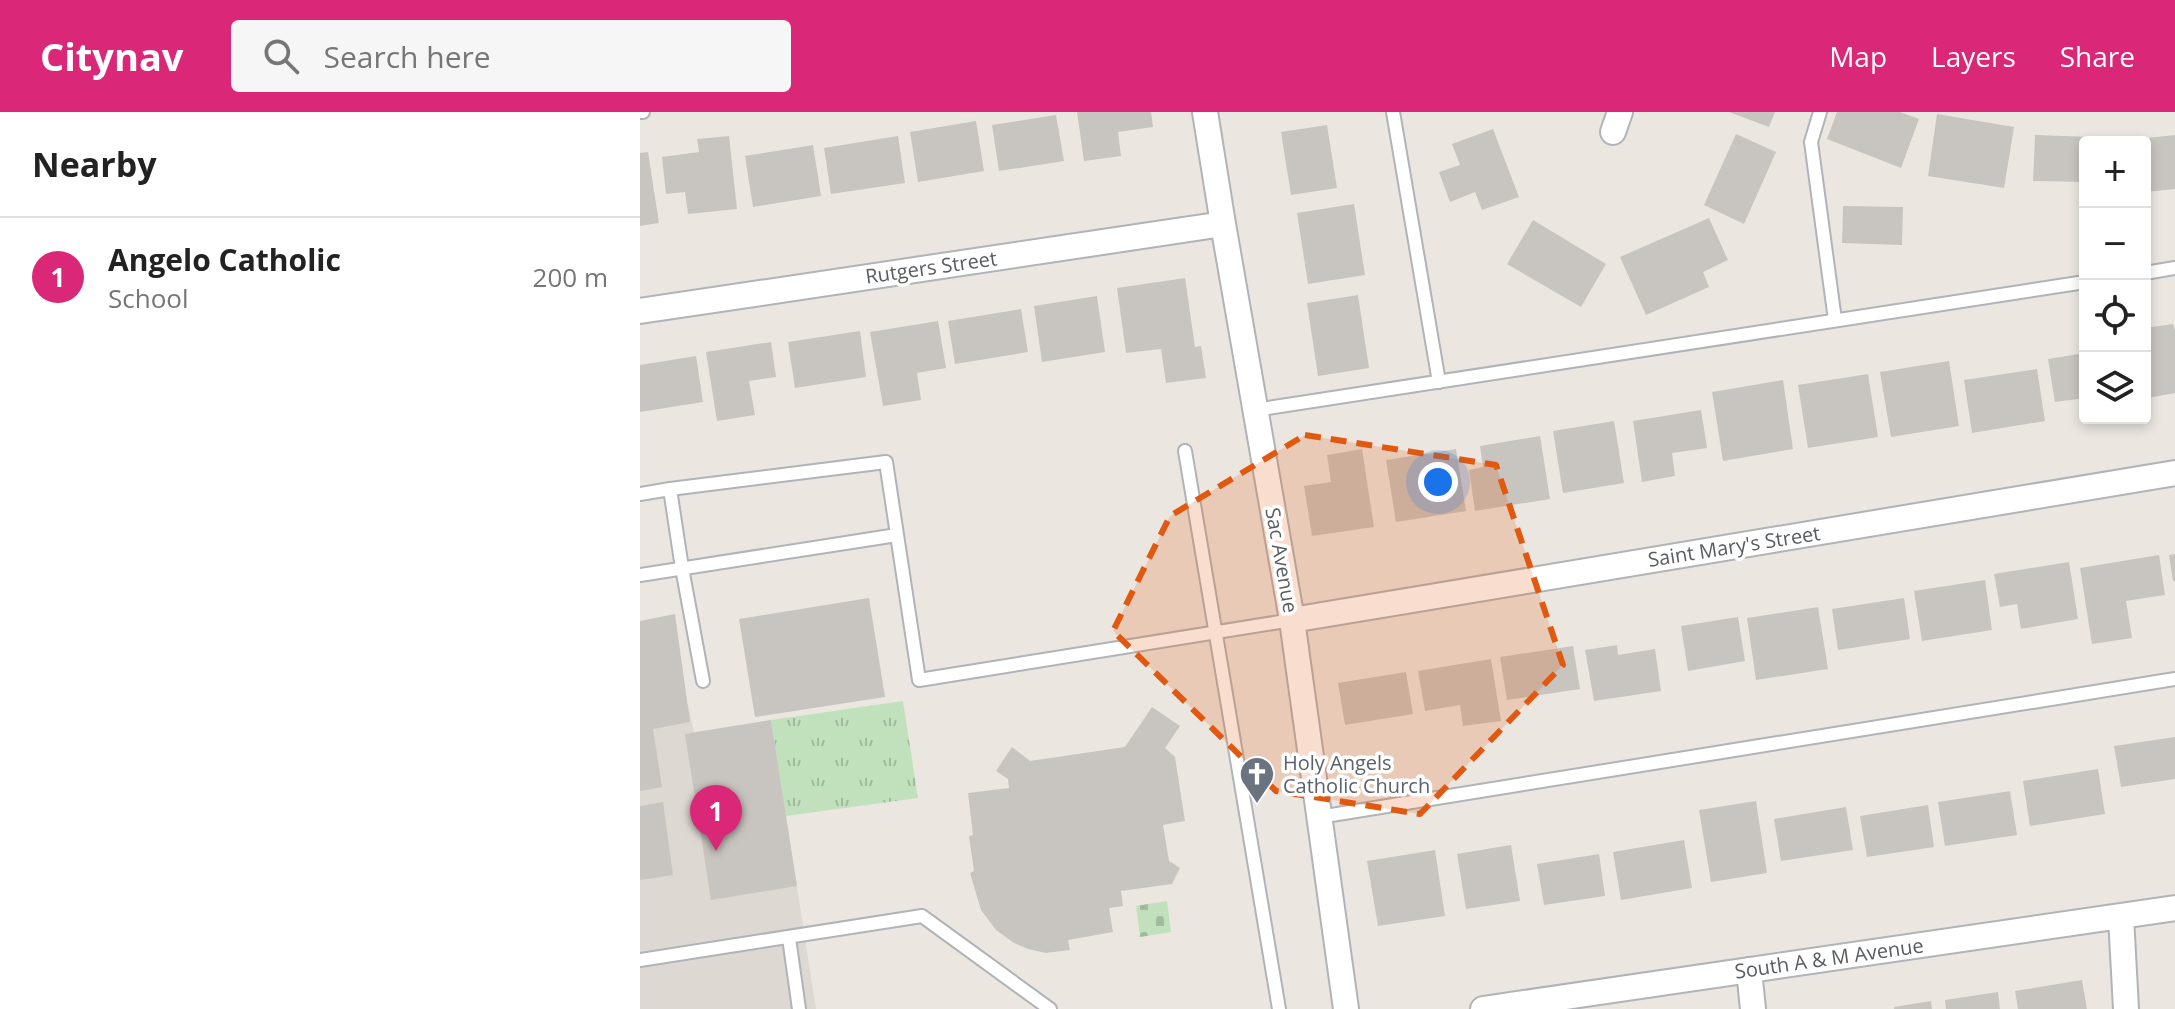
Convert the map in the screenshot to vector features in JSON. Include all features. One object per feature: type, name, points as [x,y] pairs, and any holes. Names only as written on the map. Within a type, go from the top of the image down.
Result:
[{"type":"street","name":"Sac Avenue","points":[[1205,112],[1292,620],[1346,1009]]},
{"type":"street","name":"Rutgers Street","points":[[640,311],[1223,224]]},
{"type":"street","name":"Saint Mary's Street","points":[[1292,620],[2175,473]]},
{"type":"street","name":"South A & M Avenue","points":[[1483,1009],[2175,908]]},
{"type":"street","points":[[2121,917],[2126,1009]]},
{"type":"street","points":[[1749,970],[1753,1009]]},
{"type":"lane","points":[[1393,112],[1439,382]]},
{"type":"lane","points":[[1820,112],[1811,142],[1835,320]]},
{"type":"lane","points":[[2151,272],[2175,268]]},
{"type":"lane","points":[[1255,410],[2079,283]]},
{"type":"lane","points":[[1185,451],[1279,1009]]},
{"type":"lane","points":[[640,494],[886,462],[919,680],[1292,620]]},
{"type":"lane","points":[[670,489],[703,681]]},
{"type":"lane","points":[[640,575],[897,535]]},
{"type":"lane","points":[[1319,817],[2175,679]]},
{"type":"lane","points":[[640,960],[922,916],[1050,1009]]},
{"type":"lane","points":[[789,938],[799,1009]]},
{"type":"highlighted area","points":[[1305,435],[1496,465],[1563,665],[1420,814],[1276,791],[1113,631],[1170,516]]},
{"type":"shaded area","points":[[688,704],[694,732],[771,720],[816,1009],[640,1009],[640,711]]},
{"type":"green space","points":[[903,701],[918,798],[786,816],[771,720]]},
{"type":"green space","points":[[1167,901],[1171,932],[1140,937],[1136,906]]},
{"type":"building","points":[[1077,112],[1151,112],[1153,127],[1118,132],[1121,156],[1084,161]]},
{"type":"building","points":[[1729,112],[1775,112],[1769,127]]},
{"type":"building","points":[[1837,112],[1900,112],[1919,119],[1901,168],[1827,139]]},
{"type":"building","points":[[1937,114],[2014,127],[2004,188],[1928,176]]},
{"type":"building","points":[[1056,115],[1064,161],[999,171],[992,125]]},
{"type":"building","points":[[976,121],[984,171],[918,182],[910,132]]},
{"type":"building","points":[[1327,125],[1337,188],[1291,195],[1281,132]]},
{"type":"building","points":[[1493,129],[1519,197],[1482,210],[1475,192],[1450,202],[1439,172],[1460,165],[1452,144]]},
{"type":"building","points":[[1736,134],[1776,152],[1744,224],[1704,205]]},
{"type":"building","points":[[2035,135],[2079,137],[2079,182],[2033,181]]},
{"type":"building","points":[[2175,135],[2175,189],[2151,191],[2151,138]]},
{"type":"building","points":[[729,136],[737,209],[688,214],[685,192],[666,194],[662,157],[699,152],[697,139]]},
{"type":"building","points":[[898,136],[905,183],[831,194],[824,148]]},
{"type":"building","points":[[813,145],[821,196],[753,207],[745,156]]},
{"type":"building","points":[[648,152],[659,223],[640,226],[640,153]]},
{"type":"building","points":[[1354,204],[1365,275],[1308,284],[1297,213]]},
{"type":"building","points":[[1843,206],[1903,207],[1902,245],[1842,243]]},
{"type":"building","points":[[1709,218],[1728,260],[1703,272],[1709,287],[1646,315],[1620,257]]},
{"type":"building","points":[[1533,220],[1606,264],[1581,307],[1507,264]]},
{"type":"building","points":[[1185,278],[1195,347],[1201,346],[1206,378],[1166,383],[1161,349],[1126,353],[1117,288]]},
{"type":"building","points":[[1358,295],[1369,368],[1318,376],[1307,303]]},
{"type":"building","points":[[1097,296],[1105,352],[1042,362],[1034,306]]},
{"type":"building","points":[[1021,309],[1028,352],[955,364],[948,321]]},
{"type":"building","points":[[938,321],[946,368],[917,373],[921,400],[883,406],[870,332]]},
{"type":"building","points":[[2173,324],[2175,393],[2151,397],[2151,352],[2151,327]]},
{"type":"building","points":[[860,331],[866,377],[795,388],[788,342]]},
{"type":"building","points":[[771,342],[776,377],[749,381],[755,415],[717,421],[706,352]]},
{"type":"building","points":[[2079,354],[2079,399],[2055,402],[2048,359]]},
{"type":"building","points":[[696,356],[703,402],[640,412],[640,365]]},
{"type":"building","points":[[1949,361],[1959,426],[1891,437],[1880,372]]},
{"type":"building","points":[[2037,369],[2045,421],[1972,433],[1964,380]]},
{"type":"building","points":[[1868,374],[1878,437],[1808,448],[1798,385]]},
{"type":"building","points":[[1783,380],[1793,449],[1723,461],[1712,392]]},
{"type":"building","points":[[1701,410],[1707,448],[1672,453],[1675,476],[1642,482],[1633,421]]},
{"type":"building","points":[[1614,421],[1624,483],[1563,493],[1553,431]]},
{"type":"building","points":[[1540,436],[1550,499],[1475,511],[1469,470],[1483,467],[1480,446]]},
{"type":"building","points":[[1362,449],[1374,527],[1312,536],[1304,486],[1331,482],[1327,455]]},
{"type":"building","points":[[1456,449],[1466,511],[1396,522],[1386,460]]},
{"type":"building","points":[[2175,554],[2175,581],[2173,581],[2169,555]]},
{"type":"building","points":[[2159,555],[2165,595],[2126,601],[2132,638],[2092,644],[2080,568]]},
{"type":"building","points":[[2069,562],[2078,619],[2021,629],[2017,604],[2000,607],[1994,574]]},
{"type":"building","points":[[1985,580],[1992,630],[1922,641],[1914,591]]},
{"type":"building","points":[[869,598],[885,697],[755,717],[739,619]]},
{"type":"building","points":[[1904,598],[1910,639],[1838,650],[1832,609]]},
{"type":"building","points":[[1818,607],[1828,669],[1756,680],[1747,618]]},
{"type":"building","points":[[675,614],[690,722],[653,729],[662,787],[640,791],[640,621]]},
{"type":"building","points":[[1738,617],[1745,661],[1688,671],[1681,626]]},
{"type":"building","points":[[1617,645],[1618,655],[1655,649],[1661,691],[1594,701],[1585,650]]},
{"type":"building","points":[[1573,646],[1580,689],[1507,700],[1500,657]]},
{"type":"building","points":[[1491,659],[1501,721],[1463,726],[1460,705],[1425,711],[1418,671]]},
{"type":"building","points":[[1406,672],[1413,714],[1345,725],[1338,683]]},
{"type":"building","points":[[1152,707],[1180,726],[1165,748],[1175,757],[1185,821],[1163,825],[1169,861],[1180,868],[1172,884],[1121,891],[1123,906],[1109,908],[1113,932],[1068,940],[1070,950],[1046,953],[1014,943],[996,930],[981,910],[970,873],[974,871],[968,793],[1009,788],[1008,779],[996,771],[1012,747],[1030,761],[1125,747]]},
{"type":"building","points":[[771,720],[797,886],[711,900],[685,734]]},
{"type":"building","points":[[2175,737],[2175,779],[2121,787],[2114,746]]},
{"type":"building","points":[[2098,769],[2105,814],[2030,826],[2023,781]]},
{"type":"building","points":[[2010,791],[2017,835],[1945,846],[1938,802]]},
{"type":"building","points":[[1756,801],[1767,873],[1711,882],[1699,810]]},
{"type":"building","points":[[663,802],[673,875],[640,880],[640,806]]},
{"type":"building","points":[[1928,805],[1934,847],[1867,857],[1860,816]]},
{"type":"building","points":[[1846,807],[1853,850],[1781,861],[1774,819]]},
{"type":"building","points":[[1684,840],[1692,888],[1621,900],[1613,852]]},
{"type":"building","points":[[1511,845],[1520,901],[1466,909],[1457,854]]},
{"type":"building","points":[[1435,850],[1445,916],[1378,926],[1367,861]]},
{"type":"building","points":[[1599,854],[1605,896],[1544,905],[1537,864]]},
{"type":"building","points":[[2082,980],[2087,1009],[2018,1009],[2015,991]]},
{"type":"building","points":[[1998,992],[2000,1009],[1946,1009],[1945,1000]]},
{"type":"building","points":[[1931,1001],[1932,1009],[1894,1009],[1894,1007]]},
{"type":"place","name":"Holy Angels Catholic Church","points":[[1257,805]]},
{"type":"place","name":"Angelo Catholic","points":[[716,851]]}]
